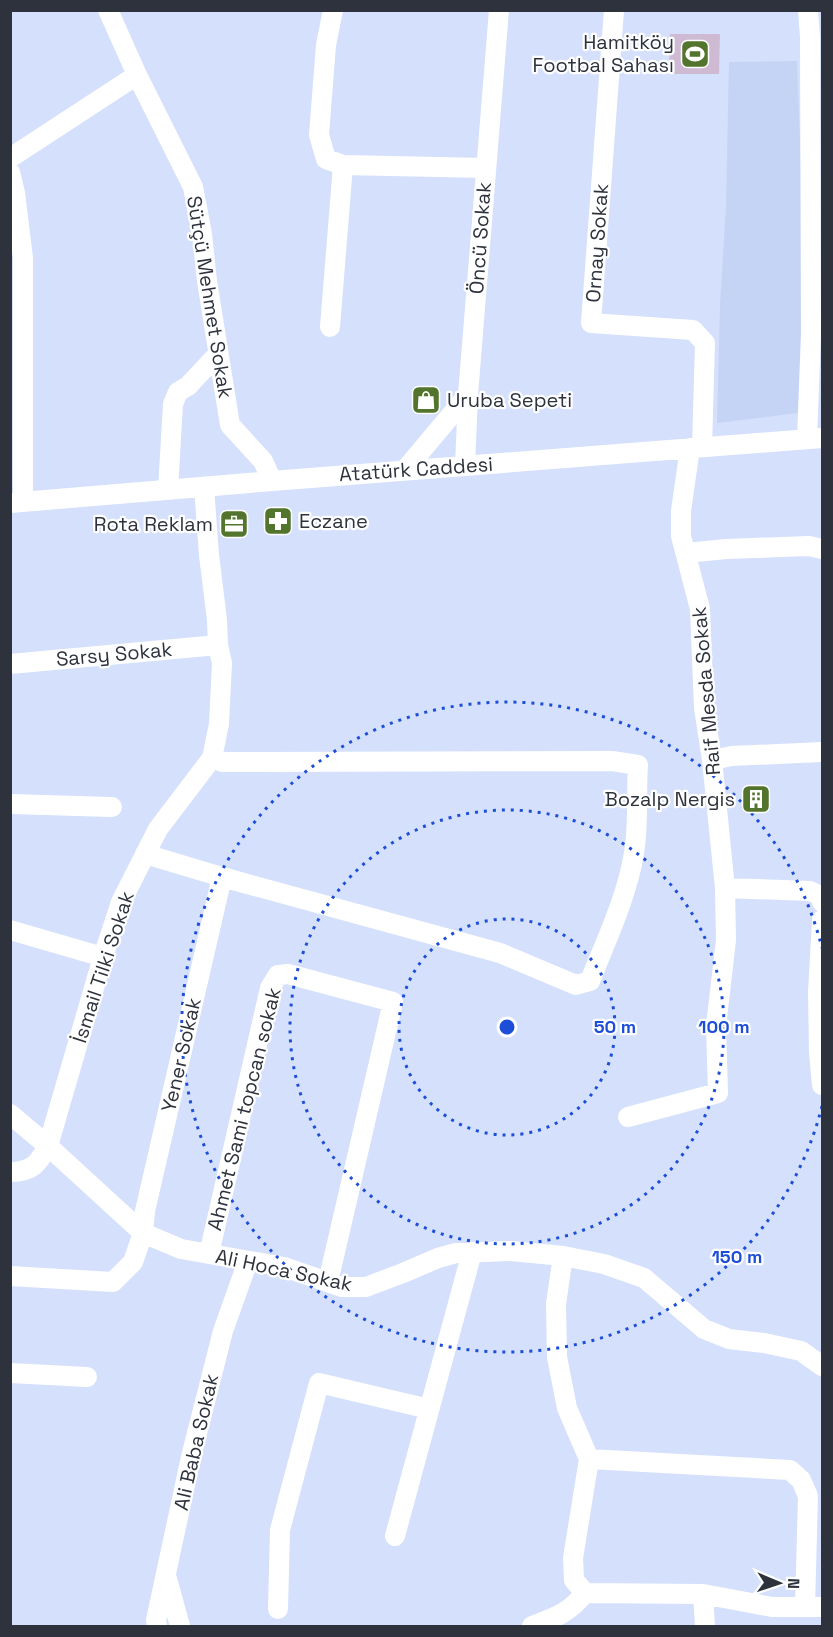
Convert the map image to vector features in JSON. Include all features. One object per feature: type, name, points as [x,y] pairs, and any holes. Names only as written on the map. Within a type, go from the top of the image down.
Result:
[{"type":"street","name":"Sütçü Mehmet Sokak","points":[[108,10],[137,75],[193,188],[230,425],[263,461],[272,481]]},
{"type":"street","points":[[333,10],[326,45],[319,135],[326,159],[343,165],[485,168]]},
{"type":"street","name":"Öncü Sokak","points":[[465,466],[468,394],[499,10]]},
{"type":"street","name":"Ornay Sokak","points":[[614,10],[591,323],[693,330],[705,343],[696,448]]},
{"type":"street","points":[[808,10],[811,335],[815,439]]},
{"type":"street","points":[[10,158],[137,75]]},
{"type":"street","points":[[330,327],[343,165]]},
{"type":"street","points":[[10,172],[15,193],[23,258],[17,503]]},
{"type":"street","points":[[168,490],[173,404],[178,392],[188,386],[218,354]]},
{"type":"street","points":[[405,470],[468,394]]},
{"type":"street","name":"Atatürk Caddesi","points":[[17,503],[204,486],[815,439]]},
{"type":"street","name":"Raif Mesda Sokak","points":[[628,1117],[718,1093],[716,1026],[726,939],[725,888],[712,760],[704,708],[700,609],[681,536],[681,511],[696,448]]},
{"type":"street","name":"İsmail Tilki Sokak","points":[[48,1146],[121,902],[158,829],[212,758],[219,724],[222,663],[218,645],[204,486]]},
{"type":"street","points":[[686,553],[809,546],[822,549]]},
{"type":"street","name":"Sarsy Sokak","points":[[10,664],[218,645]]},
{"type":"street","points":[[712,760],[732,756],[822,752]]},
{"type":"street","points":[[145,854],[500,952],[576,985],[590,981],[622,898],[633,857],[636,836],[638,765],[612,761],[223,762],[212,758]]},
{"type":"street","points":[[10,804],[112,807]]},
{"type":"street","name":"Yener Sokak","points":[[10,1276],[113,1282],[133,1262],[142,1233],[222,877]]},
{"type":"street","points":[[725,888],[810,891],[822,899]]},
{"type":"street","points":[[822,920],[818,992],[822,1084]]},
{"type":"street","points":[[10,930],[103,957]]},
{"type":"street","name":"Ahmet Sami topcan sokak","points":[[208,1254],[270,988],[278,975],[288,974],[393,1002],[328,1282]]},
{"type":"street","name":"Ali Hoca Sokak","points":[[10,1114],[142,1233],[181,1249],[284,1267],[342,1287],[366,1287],[456,1253],[511,1251],[563,1256],[604,1264],[644,1278],[704,1329],[720,1336],[801,1351],[822,1366]]},
{"type":"street","points":[[10,1172],[22,1172],[39,1162],[48,1146]]},
{"type":"street","points":[[395,1536],[472,1252]]},
{"type":"street","points":[[563,1256],[556,1304],[557,1357],[567,1408],[589,1459],[573,1558],[574,1580],[585,1593],[703,1594],[772,1606],[814,1607],[808,1496],[801,1480],[790,1470],[589,1459]]},
{"type":"street","name":"Ali Baba Sokak","points":[[157,1626],[156,1620],[191,1457],[223,1331],[248,1261]]},
{"type":"street","points":[[10,1373],[87,1377]]},
{"type":"street","points":[[278,1609],[280,1530],[319,1383],[429,1409]]},
{"type":"street","points":[[166,1574],[180,1626]]},
{"type":"street","points":[[532,1626],[564,1613],[575,1606],[585,1593]]},
{"type":"street","points":[[703,1594],[705,1626]]},
{"type":"shaded area","name":"Hamitköy Footbal Sahası","points":[[670,34],[720,34],[719,74],[669,74]]},
{"type":"shaded area","points":[[797,61],[804,249],[798,413],[717,423],[729,62]]},
{"type":"place","name":"Hamitköy Footbal Sahası","points":[[695,54]]},
{"type":"place","name":"Uruba Sepeti","points":[[426,400]]},
{"type":"place","name":"Eczane","points":[[278,521]]},
{"type":"place","name":"Rota Reklam","points":[[234,524]]},
{"type":"place","name":"Bozalp Nergis","points":[[756,799]]}]
